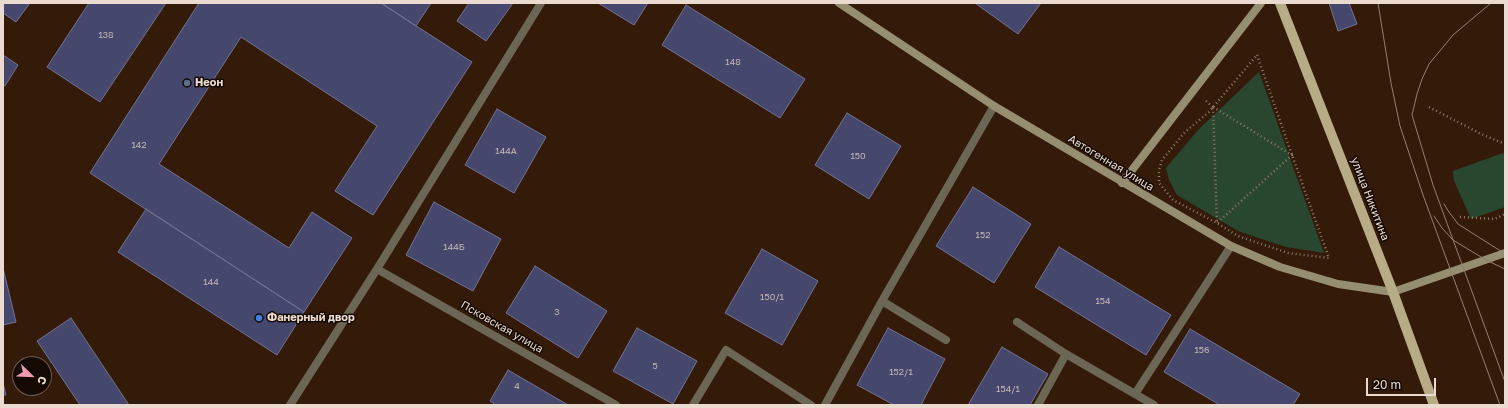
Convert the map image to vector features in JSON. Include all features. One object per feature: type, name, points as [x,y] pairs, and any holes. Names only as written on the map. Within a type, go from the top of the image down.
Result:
[{"type":"main road","name":"улица Никитина","points":[[1280,3],[1393,292],[1434,405]]},
{"type":"street","points":[[290,405],[377,269],[541,3]]},
{"type":"street","name":"Автогенная улица","points":[[839,3],[994,106],[1231,246],[1280,267],[1338,284],[1393,292]]},
{"type":"street","points":[[1122,183],[1261,3]]},
{"type":"street","points":[[825,405],[882,301],[994,106]]},
{"type":"street","points":[[1135,394],[1231,246]]},
{"type":"street","points":[[1393,292],[1505,253]]},
{"type":"street","name":"Псковская улица","points":[[377,269],[616,405]]},
{"type":"street","points":[[882,301],[946,340]]},
{"type":"street","points":[[1017,322],[1066,354],[1154,405]]},
{"type":"street","points":[[693,405],[726,350],[811,405]]},
{"type":"street","points":[[1038,405],[1066,354]]},
{"type":"path","points":[[1257,55],[1329,258],[1288,253],[1238,236],[1217,222],[1173,200],[1159,183],[1159,170],[1162,160],[1185,132],[1214,107],[1257,55]]},
{"type":"path","points":[[1214,107],[1292,155]]},
{"type":"path","points":[[1214,107],[1217,222]]},
{"type":"path","points":[[1429,107],[1481,134],[1505,144]]},
{"type":"path","points":[[1217,222],[1292,155]]},
{"type":"path","points":[[1460,217],[1495,219],[1505,214]]},
{"type":"green space","points":[[1259,72],[1324,253],[1286,247],[1238,231],[1177,195],[1169,180],[1166,168],[1198,130]]},
{"type":"green space","points":[[1503,153],[1505,154],[1505,207],[1471,219],[1454,181],[1453,171]]},
{"type":"building","points":[[3,3],[30,3],[16,22],[3,13]]},
{"type":"building","points":[[89,3],[166,3],[100,102],[47,67]]},
{"type":"building","points":[[199,3],[381,3],[472,62],[373,215],[335,191],[377,126],[241,37],[159,164],[289,248],[312,212],[352,238],[304,312],[90,173]]},
{"type":"building","points":[[381,3],[431,3],[416,26]]},
{"type":"building","points":[[469,3],[513,3],[486,41],[457,21]]},
{"type":"building","points":[[598,3],[648,3],[634,25]]},
{"type":"building","points":[[975,3],[1041,3],[1018,34]]},
{"type":"building","points":[[1329,3],[1349,3],[1357,24],[1338,31]]},
{"type":"building","points":[[686,5],[805,79],[780,118],[662,45]]},
{"type":"building","points":[[3,55],[18,65],[5,86],[3,85]]},
{"type":"building","points":[[497,109],[546,137],[514,193],[465,165]]},
{"type":"building","points":[[847,113],[901,146],[869,199],[815,165]]},
{"type":"building","points":[[973,187],[1031,224],[994,283],[936,246]]},
{"type":"building","points":[[434,202],[501,239],[473,291],[406,255]]},
{"type":"building","points":[[146,209],[304,312],[277,355],[118,252]]},
{"type":"building","points":[[1059,247],[1171,315],[1146,355],[1035,287]]},
{"type":"building","points":[[762,249],[818,281],[782,345],[725,313]]},
{"type":"building","points":[[535,266],[607,311],[578,358],[506,313]]},
{"type":"building","points":[[3,268],[16,322],[3,325]]},
{"type":"building","points":[[71,318],[129,405],[80,405],[52,363],[52,356],[47,356],[37,341]]},
{"type":"building","points":[[637,328],[697,361],[673,404],[613,371]]},
{"type":"building","points":[[888,328],[945,359],[921,405],[894,405],[857,385]]},
{"type":"building","points":[[1190,329],[1300,394],[1293,405],[1220,405],[1164,372]]},
{"type":"building","points":[[1002,347],[1048,374],[1030,405],[968,405]]},
{"type":"building","points":[[508,370],[568,405],[496,405],[490,401]]},
{"type":"building","points":[[3,383],[6,395],[3,395]]},
{"type":"tram line","points":[[1378,3],[1391,83],[1400,126],[1423,195],[1500,405]]},
{"type":"tram line","points":[[1491,3],[1453,35],[1429,64],[1422,79],[1412,115],[1433,185],[1505,382]]},
{"type":"tram line","points":[[1444,204],[1458,224],[1499,250],[1505,252]]},
{"type":"tram line","points":[[1434,216],[1453,240],[1486,260],[1505,269]]},
{"type":"place","name":"Неон","points":[[187,83]]},
{"type":"place","name":"Фанерный двор","points":[[259,318]]}]
